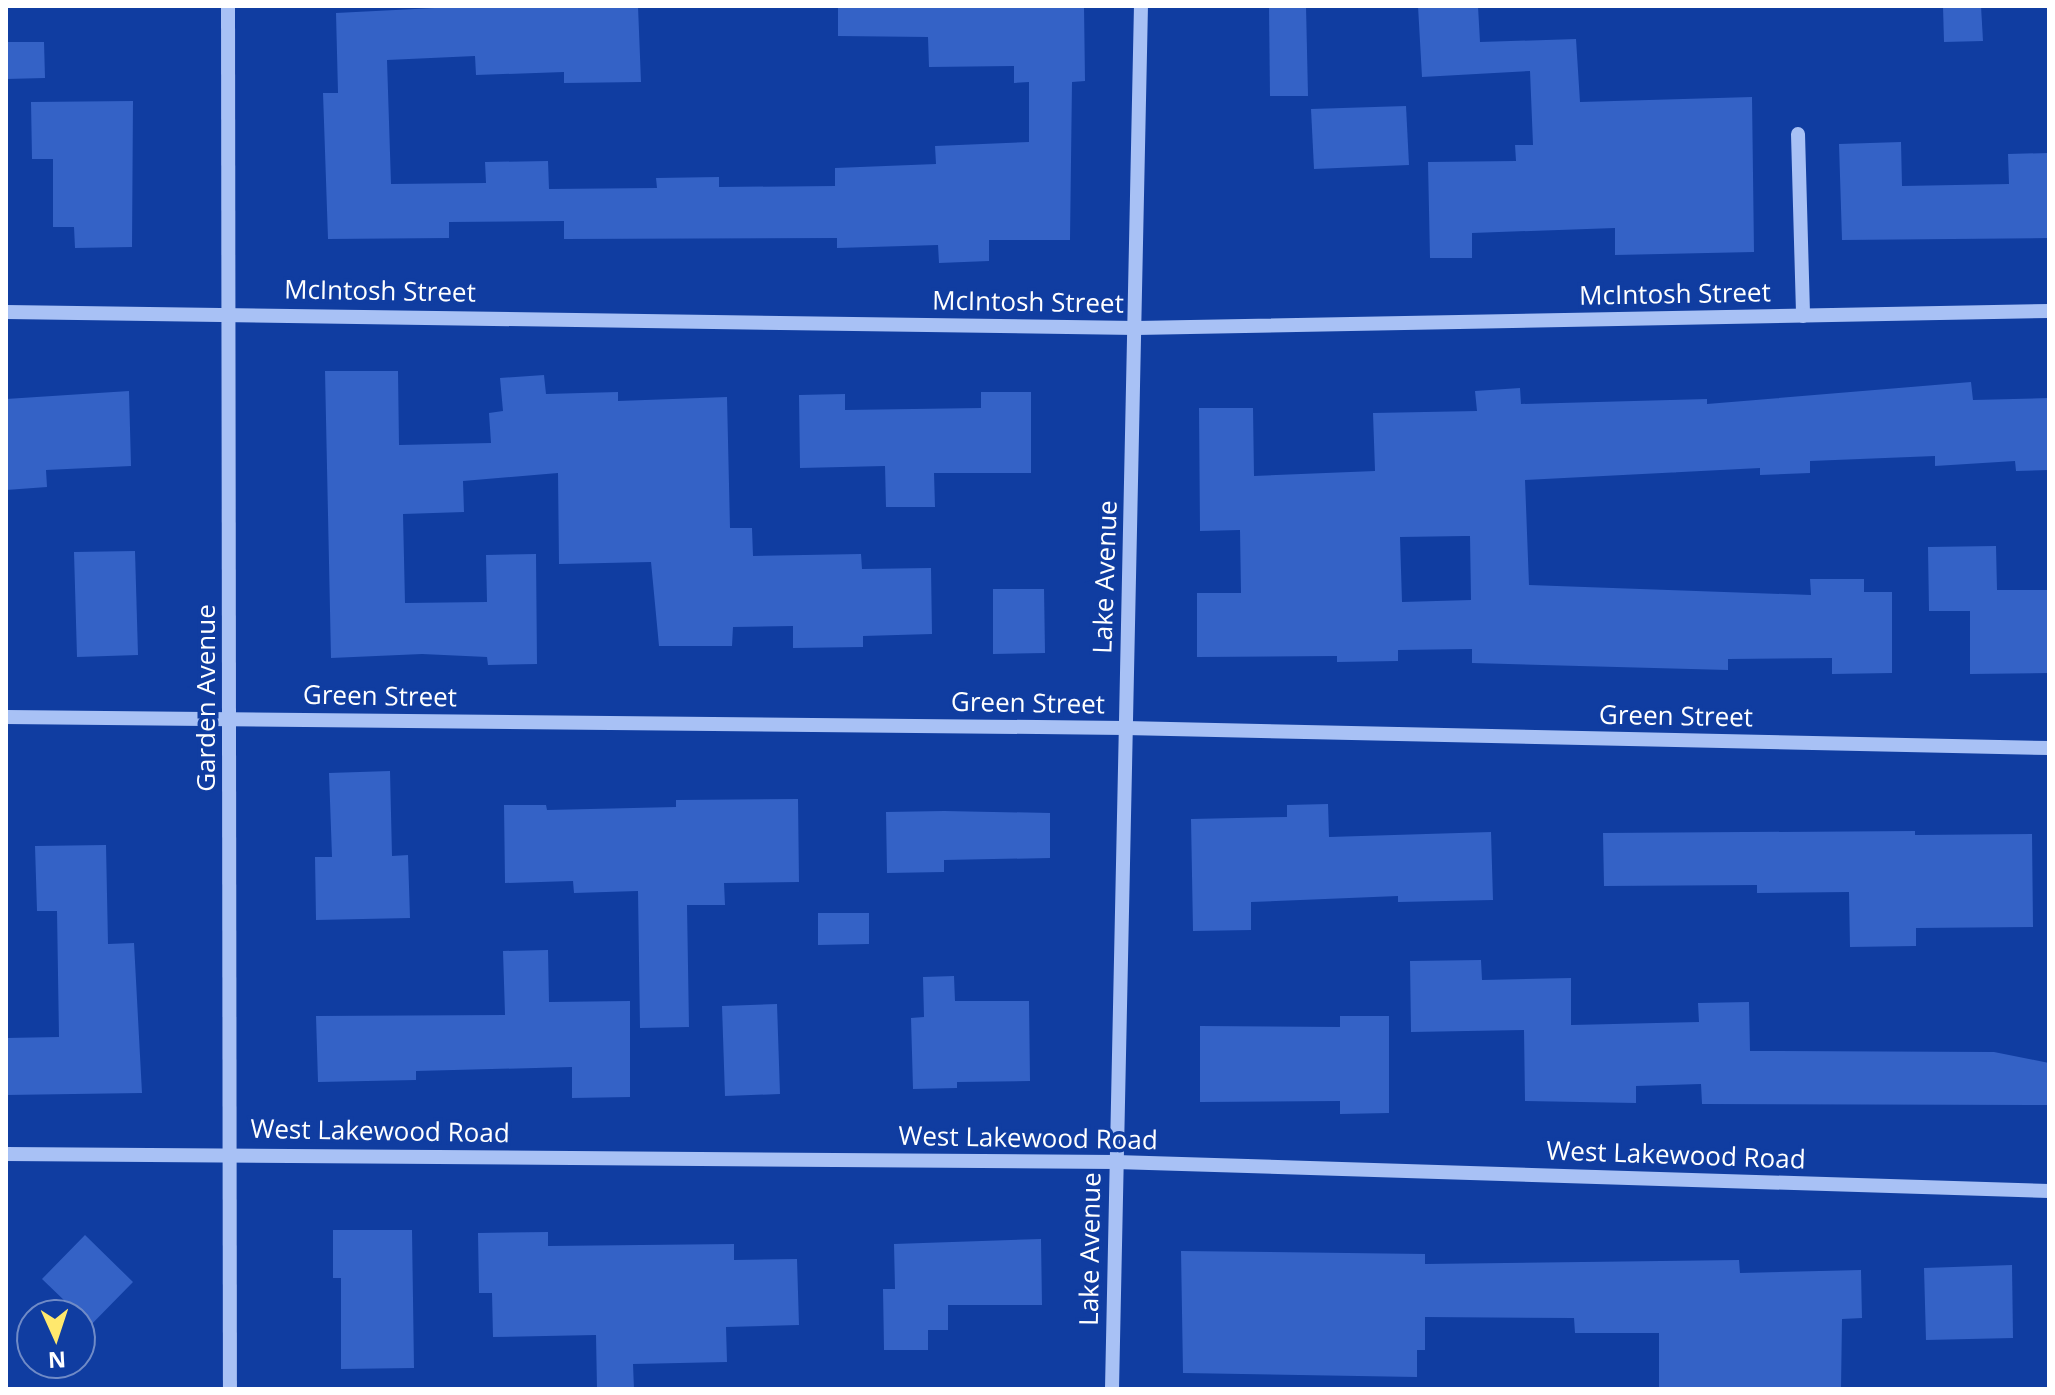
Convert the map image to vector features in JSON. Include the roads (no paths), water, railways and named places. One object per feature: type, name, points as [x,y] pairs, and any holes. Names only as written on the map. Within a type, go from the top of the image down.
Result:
[{"type":"street","name":"Garden Avenue","points":[[228,6],[230,1389]]},
{"type":"street","name":"Lake Avenue","points":[[1112,1389],[1141,6]]},
{"type":"street","points":[[1798,134],[1803,316]]},
{"type":"street","name":"McIntosh Street","points":[[6,312],[227,312],[1136,328],[2049,311]]},
{"type":"street","name":"Green Street","points":[[6,717],[1125,728],[2049,748]]},
{"type":"street","name":"West Lakewood Road","points":[[6,1154],[229,1153],[1116,1162],[2049,1191]]}]
